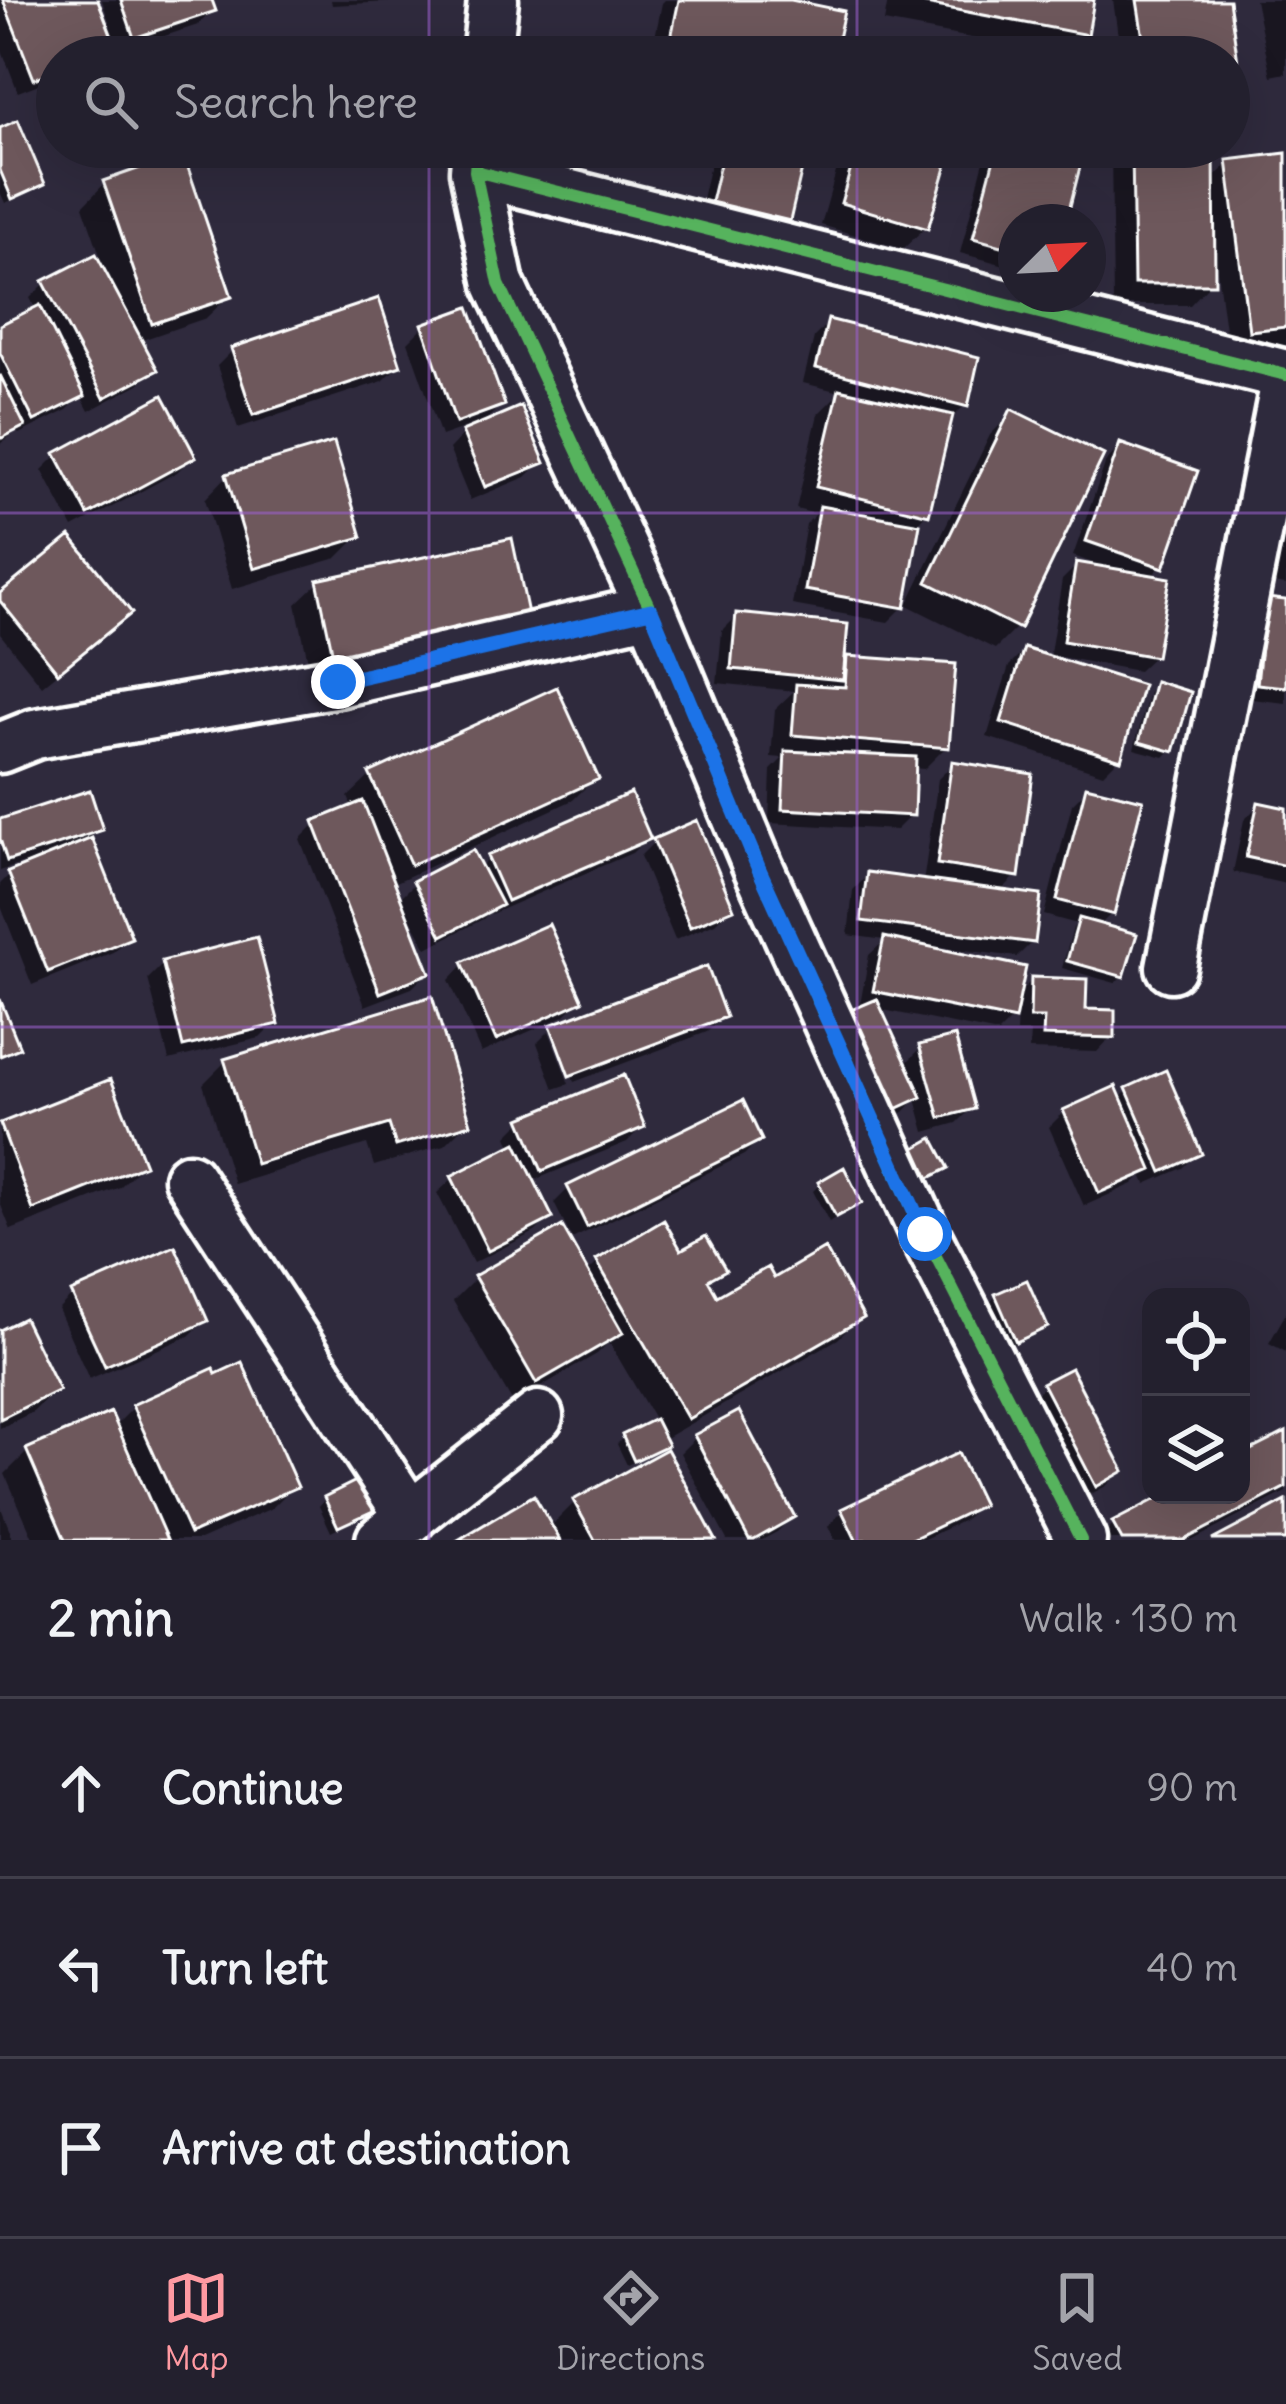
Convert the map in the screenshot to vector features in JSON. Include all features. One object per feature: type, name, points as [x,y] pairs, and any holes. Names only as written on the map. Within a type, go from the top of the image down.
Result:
[{"type":"street","points":[[490,36],[494,0]]},
{"type":"street","points":[[478,168],[499,284],[651,610],[758,867],[925,1234],[1081,1540]]},
{"type":"street","points":[[509,168],[1286,378],[1171,968]]},
{"type":"street","points":[[0,748],[35,734],[338,682],[651,610]]},
{"type":"street","points":[[189,1178],[396,1529],[538,1416]]},
{"type":"building","points":[[3,0],[98,0],[112,36],[36,36],[34,79]]},
{"type":"building","points":[[121,0],[212,0],[216,11],[133,36]]},
{"type":"building","points":[[679,0],[791,0],[844,11],[839,36],[671,36]]},
{"type":"building","points":[[905,0],[1094,0],[1088,35]]},
{"type":"building","points":[[1137,0],[1229,0],[1234,36],[1143,36]]},
{"type":"building","points":[[18,120],[45,184],[12,199],[0,170],[0,128]]},
{"type":"building","points":[[1286,153],[1286,327],[1249,331],[1228,168],[1250,168],[1250,157]]},
{"type":"building","points":[[140,168],[188,168],[232,297],[152,324],[103,181]]},
{"type":"building","points":[[719,168],[802,168],[790,221],[711,202]]},
{"type":"building","points":[[851,168],[946,168],[928,229],[841,203]]},
{"type":"building","points":[[991,168],[1080,168],[1071,204],[998,204],[998,245],[973,238]]},
{"type":"building","points":[[1132,168],[1214,168],[1215,284],[1134,284]]},
{"type":"building","points":[[96,254],[158,370],[104,398],[43,281]]},
{"type":"building","points":[[379,298],[401,366],[253,415],[231,348]]},
{"type":"building","points":[[40,305],[85,396],[34,421],[0,353],[0,325]]},
{"type":"building","points":[[469,307],[505,405],[456,423],[422,324]]},
{"type":"building","points":[[828,319],[979,357],[968,407],[816,368]]},
{"type":"building","points":[[0,375],[25,426],[0,439]]},
{"type":"building","points":[[839,389],[953,415],[929,515],[816,487]]},
{"type":"building","points":[[163,395],[196,457],[88,515],[55,453]]},
{"type":"building","points":[[521,406],[545,463],[485,487],[462,431]]},
{"type":"building","points":[[1011,409],[1104,455],[1020,629],[927,582]]},
{"type":"building","points":[[334,442],[362,537],[254,569],[226,474]]},
{"type":"building","points":[[1120,443],[1198,471],[1164,568],[1086,541]]},
{"type":"building","points":[[820,506],[920,524],[905,608],[805,590]]},
{"type":"building","points":[[70,536],[132,613],[58,673],[0,601],[0,593]]},
{"type":"building","points":[[512,538],[530,623],[335,665],[317,580]]},
{"type":"building","points":[[1076,562],[1170,578],[1156,657],[1063,641]]},
{"type":"building","points":[[1266,598],[1286,600],[1286,687],[1257,684]]},
{"type":"building","points":[[736,613],[848,624],[843,680],[731,669]]},
{"type":"building","points":[[1024,648],[1143,685],[1121,760],[1001,722]]},
{"type":"building","points":[[847,656],[956,664],[949,748],[792,735],[796,684],[845,687]]},
{"type":"building","points":[[1155,681],[1191,692],[1174,752],[1139,742]]},
{"type":"building","points":[[557,687],[599,779],[411,865],[369,773]]},
{"type":"building","points":[[785,751],[916,757],[914,816],[782,809]]},
{"type":"building","points":[[952,761],[1033,774],[1019,877],[937,864]]},
{"type":"building","points":[[1086,786],[1143,800],[1114,915],[1057,900]]},
{"type":"building","points":[[90,790],[103,830],[7,861],[0,819]]},
{"type":"building","points":[[631,793],[651,839],[507,901],[487,856]]},
{"type":"building","points":[[363,801],[430,973],[380,993],[313,821]]},
{"type":"building","points":[[1258,802],[1286,808],[1286,866],[1246,857]]},
{"type":"building","points":[[697,820],[734,909],[690,927],[653,839]]},
{"type":"building","points":[[92,838],[132,938],[48,972],[8,872]]},
{"type":"building","points":[[473,850],[502,905],[442,936],[413,881]]},
{"type":"building","points":[[867,872],[1041,895],[1035,943],[861,921]]},
{"type":"building","points":[[1079,918],[1137,934],[1124,977],[1067,961]]},
{"type":"building","points":[[549,924],[583,1001],[496,1040],[462,962]]},
{"type":"building","points":[[257,937],[279,1024],[183,1047],[162,961]]},
{"type":"building","points":[[884,937],[1026,967],[1015,1020],[873,991]]},
{"type":"building","points":[[707,966],[726,1017],[569,1076],[550,1025]]},
{"type":"building","points":[[1031,977],[1087,979],[1086,1009],[1115,1010],[1115,1038],[1043,1036],[1044,1018],[1030,1018]]},
{"type":"building","points":[[432,996],[471,1124],[396,1146],[389,1124],[256,1164],[224,1059]]},
{"type":"building","points":[[0,999],[20,1048],[0,1056]]},
{"type":"building","points":[[877,999],[922,1097],[883,1115],[837,1016]]},
{"type":"building","points":[[955,1036],[975,1109],[940,1118],[919,1045]]},
{"type":"building","points":[[1166,1070],[1202,1154],[1162,1172],[1126,1088]]},
{"type":"building","points":[[624,1075],[645,1127],[542,1171],[520,1118]]},
{"type":"building","points":[[111,1079],[145,1165],[33,1210],[0,1123]]},
{"type":"building","points":[[1116,1086],[1152,1170],[1099,1193],[1063,1110]]},
{"type":"building","points":[[743,1100],[762,1140],[587,1227],[567,1186]]},
{"type":"building","points":[[933,1138],[949,1168],[923,1181],[908,1152]]},
{"type":"building","points":[[516,1143],[553,1218],[488,1251],[451,1176]]},
{"type":"building","points":[[844,1167],[862,1203],[836,1217],[818,1182]]},
{"type":"building","points":[[664,1220],[681,1250],[706,1236],[726,1270],[708,1280],[717,1296],[768,1267],[774,1278],[825,1248],[864,1318],[688,1419],[596,1260]]},
{"type":"building","points":[[562,1226],[623,1333],[536,1383],[474,1276]]},
{"type":"building","points":[[175,1246],[208,1321],[105,1366],[71,1292]]},
{"type":"building","points":[[1027,1280],[1048,1327],[1016,1342],[995,1294]]},
{"type":"building","points":[[24,1318],[59,1390],[0,1419],[0,1330]]},
{"type":"building","points":[[242,1362],[298,1487],[190,1534],[132,1405],[214,1368],[216,1374]]},
{"type":"building","points":[[1071,1368],[1124,1471],[1096,1487],[1042,1383]]},
{"type":"building","points":[[739,1411],[795,1517],[754,1540],[749,1540],[694,1435]]},
{"type":"building","points":[[111,1412],[167,1540],[65,1540],[26,1449]]},
{"type":"building","points":[[655,1419],[668,1445],[634,1461],[622,1435]]},
{"type":"building","points":[[1286,1432],[1286,1487],[1184,1540],[1122,1540],[1112,1522],[1147,1504],[1250,1504],[1250,1450]]},
{"type":"building","points":[[667,1449],[716,1540],[595,1540],[573,1500]]},
{"type":"building","points":[[958,1453],[983,1505],[910,1540],[856,1540],[841,1509]]},
{"type":"building","points":[[360,1479],[375,1510],[338,1527],[324,1497]]},
{"type":"building","points":[[534,1495],[560,1540],[458,1540]]},
{"type":"building","points":[[1286,1501],[1286,1540],[1212,1540]]},
{"type":"cycle path","points":[[475,168],[499,284],[651,610],[758,867],[925,1235],[1081,1540]]},
{"type":"cycle path","points":[[475,171],[1286,375]]},
{"type":"route","points":[[338,682],[651,610],[758,867],[925,1234]]}]
